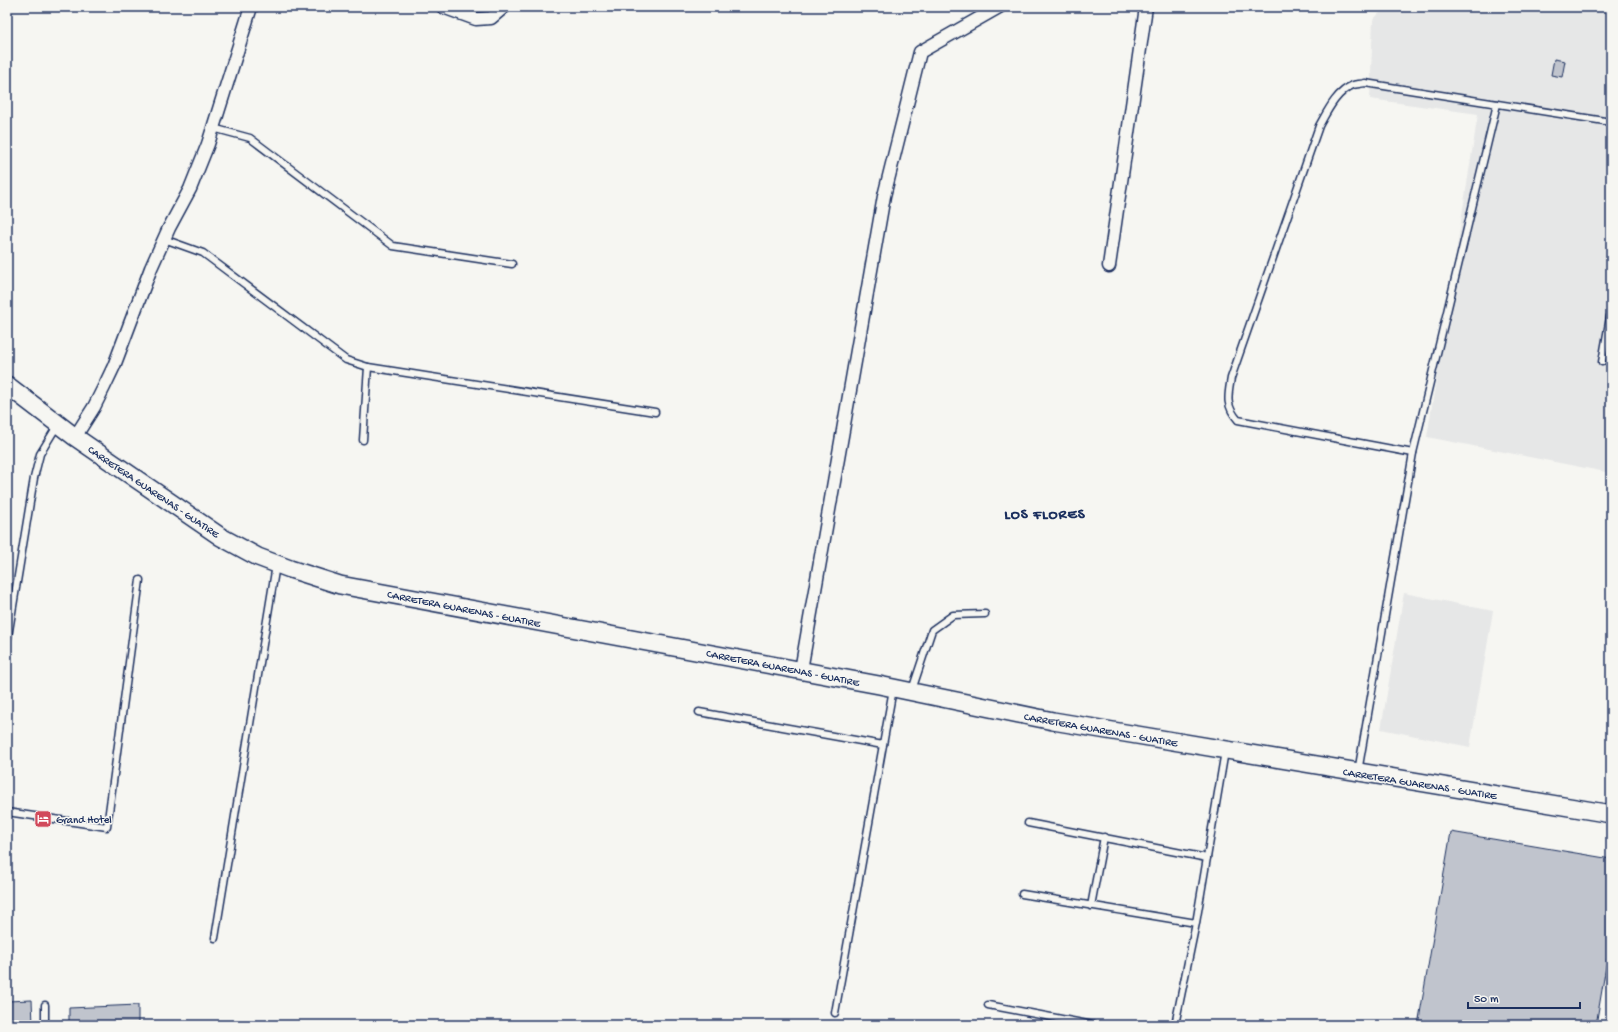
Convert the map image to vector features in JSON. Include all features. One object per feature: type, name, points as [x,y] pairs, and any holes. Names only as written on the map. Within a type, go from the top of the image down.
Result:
[{"type":"main road","name":"CARRETERA GUARENAS - GUATIRE","points":[[7,385],[75,437],[221,537],[258,557],[340,585],[801,670],[1053,721],[1225,751],[1611,814]]},
{"type":"street","points":[[75,437],[94,407],[111,373],[151,268],[190,189],[213,128],[251,7]]},
{"type":"street","points":[[443,7],[467,11],[476,19],[491,18],[504,7]]},
{"type":"street","points":[[801,670],[884,196],[920,52],[999,7]]},
{"type":"street","points":[[1109,266],[1146,7]]},
{"type":"lane","points":[[1413,453],[1238,420],[1231,411],[1228,399],[1231,378],[1319,126],[1330,107],[1343,91],[1353,85],[1365,83],[1611,122]]},
{"type":"lane","points":[[1358,772],[1413,453],[1496,104]]},
{"type":"lane","points":[[213,128],[250,138],[393,246],[512,264]]},
{"type":"lane","points":[[164,239],[203,252],[346,360],[368,367],[655,412]]},
{"type":"lane","points":[[1602,362],[1611,311]]},
{"type":"lane","points":[[363,440],[368,367]]},
{"type":"lane","points":[[7,643],[34,478],[40,454],[58,424]]},
{"type":"lane","points":[[215,938],[276,564]]},
{"type":"lane","points":[[7,812],[107,827],[140,580]]},
{"type":"lane","points":[[912,692],[932,630],[953,615],[985,614]]},
{"type":"lane","points":[[835,1013],[894,688]]},
{"type":"lane","points":[[699,712],[883,745]]},
{"type":"lane","points":[[1175,1025],[1196,923],[1225,751]]},
{"type":"lane","points":[[1028,823],[1207,858]]},
{"type":"lane","points":[[1091,906],[1104,838]]},
{"type":"lane","points":[[1022,894],[1196,923]]},
{"type":"lane","points":[[988,1004],[1093,1025]]},
{"type":"lane","points":[[45,1005],[45,1025]]},
{"type":"shaded area","points":[[1385,7],[1611,7],[1611,473],[1427,437],[1478,114],[1370,99],[1373,20]]},
{"type":"shaded area","points":[[1404,593],[1493,611],[1470,747],[1381,729]]},
{"type":"building","points":[[1554,59],[1565,61],[1562,77],[1551,75]]},
{"type":"building","points":[[1451,832],[1611,859],[1611,937],[1596,1025],[1418,1025]]},
{"type":"building","points":[[32,1000],[33,1025],[7,1025],[7,1001]]},
{"type":"building","points":[[138,1005],[138,1025],[69,1025],[69,1008]]},
{"type":"place","name":"Grand Hotel","points":[[43,819]]},
{"type":"district","name":"LOS FLORES","points":[[1045,513]]}]
